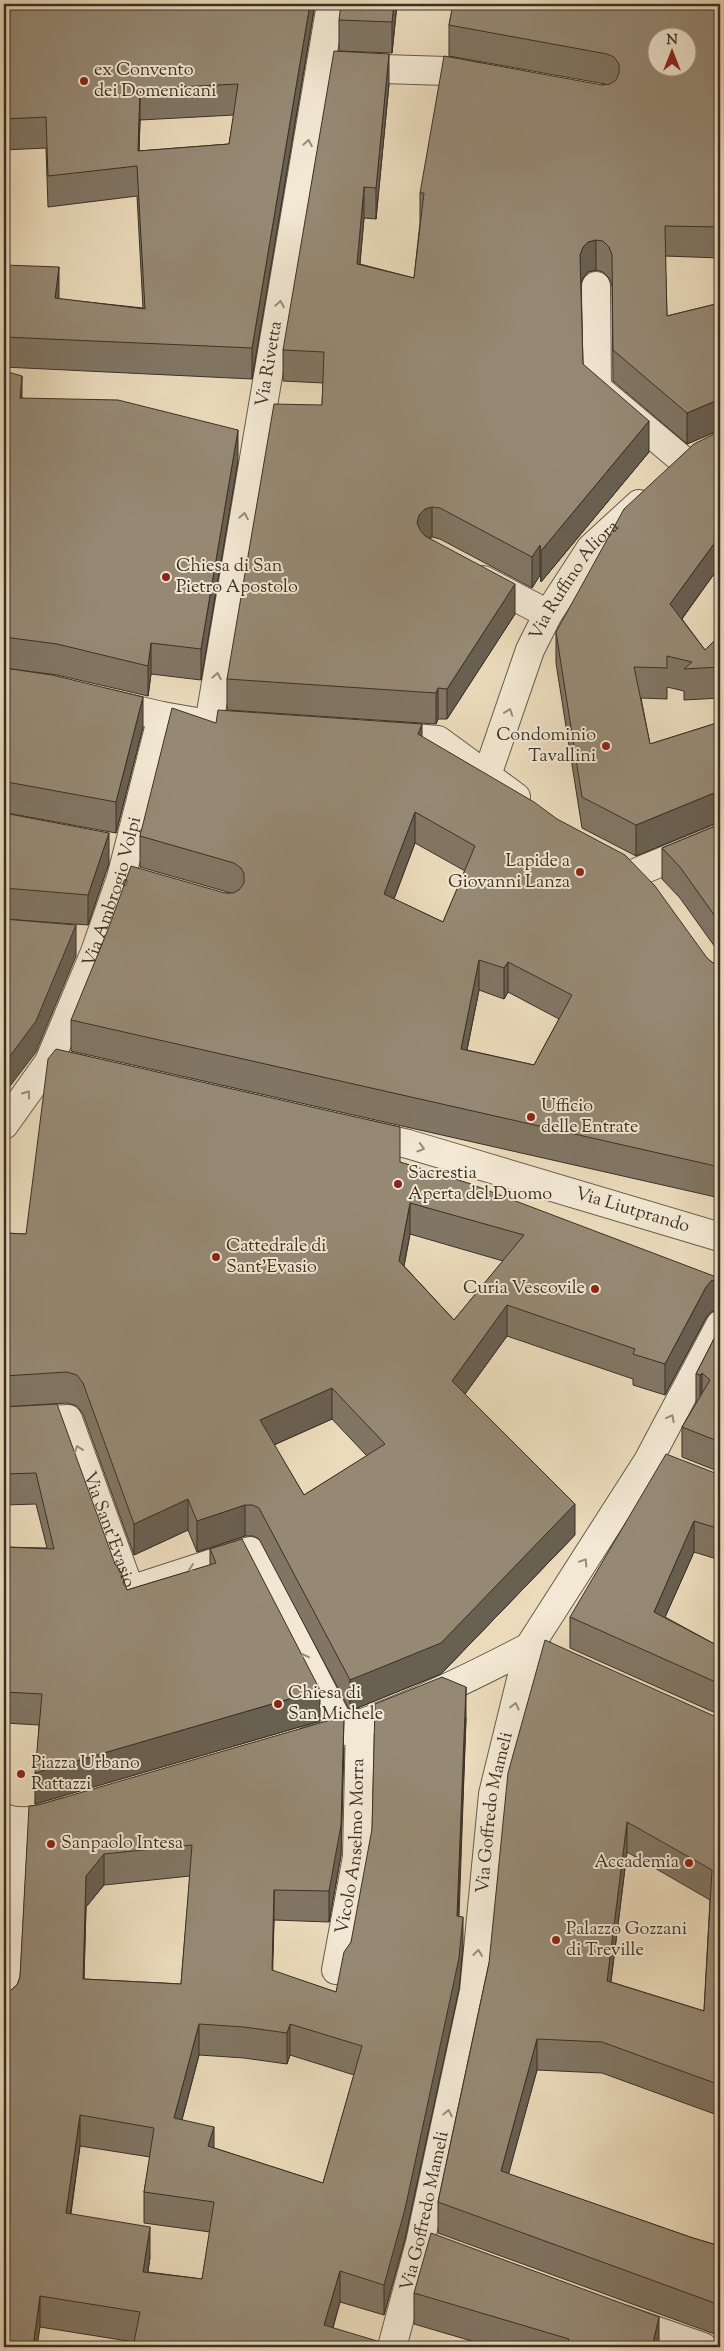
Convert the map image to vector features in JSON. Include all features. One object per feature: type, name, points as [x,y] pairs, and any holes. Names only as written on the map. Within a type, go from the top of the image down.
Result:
[{"type":"street","name":"Via Rivetta","points":[[209,724],[330,4]]},
{"type":"street","points":[[321,66],[446,72],[502,82]]},
{"type":"street","points":[[596,286],[597,388],[685,462]]},
{"type":"street","name":"Via Ruffino Aliora","points":[[488,775],[530,650],[548,614],[591,548],[685,462],[711,449]]},
{"type":"street","points":[[460,567],[548,614]]},
{"type":"street","points":[[84,697],[162,716],[209,724],[239,726]]},
{"type":"street","name":"Via Ambrogio Volpi","points":[[4,1125],[49,1062],[99,942],[121,878],[162,716]]},
{"type":"street","points":[[358,734],[438,740],[488,775],[533,812]]},
{"type":"street","points":[[635,873],[720,838]]},
{"type":"street","points":[[99,846],[127,851]]},
{"type":"street","points":[[611,860],[635,873],[654,893]]},
{"type":"street","points":[[121,878],[148,886]]},
{"type":"street","points":[[70,940],[99,942]]},
{"type":"street","points":[[49,1062],[107,1075]]},
{"type":"street","name":"Via Liutprando","points":[[335,1127],[408,1144],[720,1237]]},
{"type":"street","name":"Via Goffredo Mameli","points":[[392,2347],[430,2246],[474,1991],[493,1794],[529,1647],[648,1461],[720,1325]]},
{"type":"street","name":"Via Sant'Evasio","points":[[4,1423],[68,1420],[130,1590],[250,1551],[352,1727]]},
{"type":"street","points":[[648,1461],[675,1472]]},
{"type":"street","points":[[283,1749],[352,1727],[449,1688],[529,1647],[565,1663]]},
{"type":"street","name":"Vicolo Anselmo Morra","points":[[336,1970],[357,1858],[352,1727]]},
{"type":"street","points":[[4,2007],[9,1820],[34,1821],[88,1806]]},
{"type":"street","points":[[606,2312],[703,2347]]},
{"type":"building","points":[[4,4],[310,4],[252,348],[4,337],[4,265],[59,267],[55,298],[145,309],[137,166],[48,176],[46,117],[4,119]],"holes":[[[238,84],[229,144],[138,151],[140,89]]]},
{"type":"building","points":[[341,4],[394,4],[392,22],[339,20]]},
{"type":"building","points":[[453,4],[720,4],[720,227],[665,226],[667,316],[720,303],[720,399],[687,413],[613,350],[612,255],[609,247],[603,241],[588,242],[583,247],[580,255],[583,364],[649,421],[541,551],[540,545],[532,557],[440,508],[432,507],[425,509],[419,515],[417,523],[425,536],[515,584],[447,689],[438,688],[436,693],[227,679],[274,404],[322,405],[324,352],[283,350],[334,51],[389,54],[376,188],[364,187],[357,264],[414,278],[424,193],[420,193],[444,56],[602,85],[610,84],[616,80],[619,73],[619,64],[614,57],[607,54],[449,25]]},
{"type":"building","points":[[4,371],[22,376],[20,398],[118,400],[238,430],[201,649],[151,643],[148,666],[57,644],[4,637]]},
{"type":"building","points":[[720,431],[720,536],[670,604],[705,650],[720,635],[720,667],[684,669],[692,662],[667,656],[667,668],[634,667],[650,744],[720,722],[720,792],[636,825],[582,797],[556,632],[624,509],[694,444]]},
{"type":"building","points":[[4,668],[52,675],[143,697],[116,802],[4,782]]},
{"type":"building","points":[[172,708],[216,723],[218,710],[422,724],[418,734],[534,802],[557,819],[625,855],[655,886],[707,958],[713,963],[720,964],[720,1167],[71,1020],[109,927],[131,866],[225,893],[233,893],[239,890],[244,883],[244,874],[241,868],[234,863],[140,836]],"holes":[[[415,812],[475,846],[443,922],[384,894]],[[479,960],[504,968],[508,962],[572,995],[534,1065],[461,1049]]]},
{"type":"building","points":[[4,813],[109,833],[88,895],[4,888]]},
{"type":"building","points":[[720,824],[720,923],[680,867],[662,848]]},
{"type":"building","points":[[4,919],[76,925],[36,1021],[4,1064]]},
{"type":"building","points":[[56,1049],[400,1127],[400,1162],[468,1183],[719,1278],[711,1281],[706,1287],[665,1364],[633,1354],[635,1349],[507,1305],[452,1381],[575,1504],[441,1643],[350,1680],[259,1508],[253,1505],[245,1505],[197,1521],[188,1499],[134,1524],[83,1383],[77,1375],[67,1372],[4,1376],[4,1233],[26,1234],[48,1059]],"holes":[[[410,1203],[524,1235],[454,1320],[399,1261]],[[332,1388],[385,1444],[304,1495],[260,1420]]]},
{"type":"building","points":[[720,1327],[720,1442],[682,1427],[710,1380],[702,1373],[700,1375],[696,1374]]},
{"type":"building","points":[[57,1404],[115,1564],[121,1572],[127,1590],[216,1563],[210,1549],[242,1539],[320,1690],[35,1773],[42,1694],[4,1692],[4,1547],[54,1549],[36,1473],[4,1474],[4,1407]]},
{"type":"building","points":[[666,1454],[720,1474],[720,1529],[694,1521],[654,1612],[720,1647],[720,1684],[570,1617]]},
{"type":"building","points":[[545,1640],[714,1716],[720,1717],[720,2085],[602,2042],[537,2039],[501,2171],[720,2246],[720,2305],[438,2202],[489,1963],[508,1773]],"holes":[[[627,1822],[712,1870],[704,2011],[607,1981]]]},
{"type":"building","points":[[442,1677],[466,1687],[457,1916],[463,1917],[459,1958],[405,2209],[384,2285],[340,2271],[324,2325],[397,2347],[133,2347],[140,2312],[40,2296],[33,2347],[4,2347],[4,1992],[11,1990],[17,1985],[20,1977],[29,1806],[38,1805],[344,1716],[341,1825],[329,1891],[274,1890],[272,1970],[336,1992],[344,1952],[351,1942],[372,1829],[375,1704]],"holes":[[[192,1845],[181,1984],[83,1979],[86,1876],[104,1854]],[[199,2024],[244,2027],[287,2033],[290,2024],[362,2046],[323,2183],[208,2146],[214,2127],[174,2118]],[[80,2115],[154,2128],[144,2192],[214,2202],[202,2279],[143,2272],[150,2227],[66,2213]]]},
{"type":"building","points":[[431,2233],[659,2317],[652,2347],[567,2347],[569,2339],[414,2293]]},
{"type":"place","name":"ex Convento dei Domenicani","points":[[84,81]]},
{"type":"place","name":"Chiesa di San Pietro Apostolo","points":[[166,577]]},
{"type":"place","name":"Condominio Tavallini","points":[[606,746]]},
{"type":"place","name":"Lapide a Giovanni Lanza","points":[[580,872]]},
{"type":"place","name":"Ufficio delle Entrate","points":[[531,1117]]},
{"type":"place","name":"Sacrestia Aperta del Duomo","points":[[398,1184]]},
{"type":"place","name":"Cattedrale di Sant'Evasio","points":[[216,1257]]},
{"type":"place","name":"Curia Vescovile","points":[[595,1289]]},
{"type":"place","name":"Chiesa di San Michele","points":[[278,1704]]},
{"type":"place","name":"Piazza Urbano Rattazzi","points":[[21,1774]]},
{"type":"place","name":"Sanpaolo Intesa","points":[[51,1844]]},
{"type":"place","name":"Accademia","points":[[689,1863]]},
{"type":"place","name":"Palazzo Gozzani di Treville","points":[[556,1940]]}]
